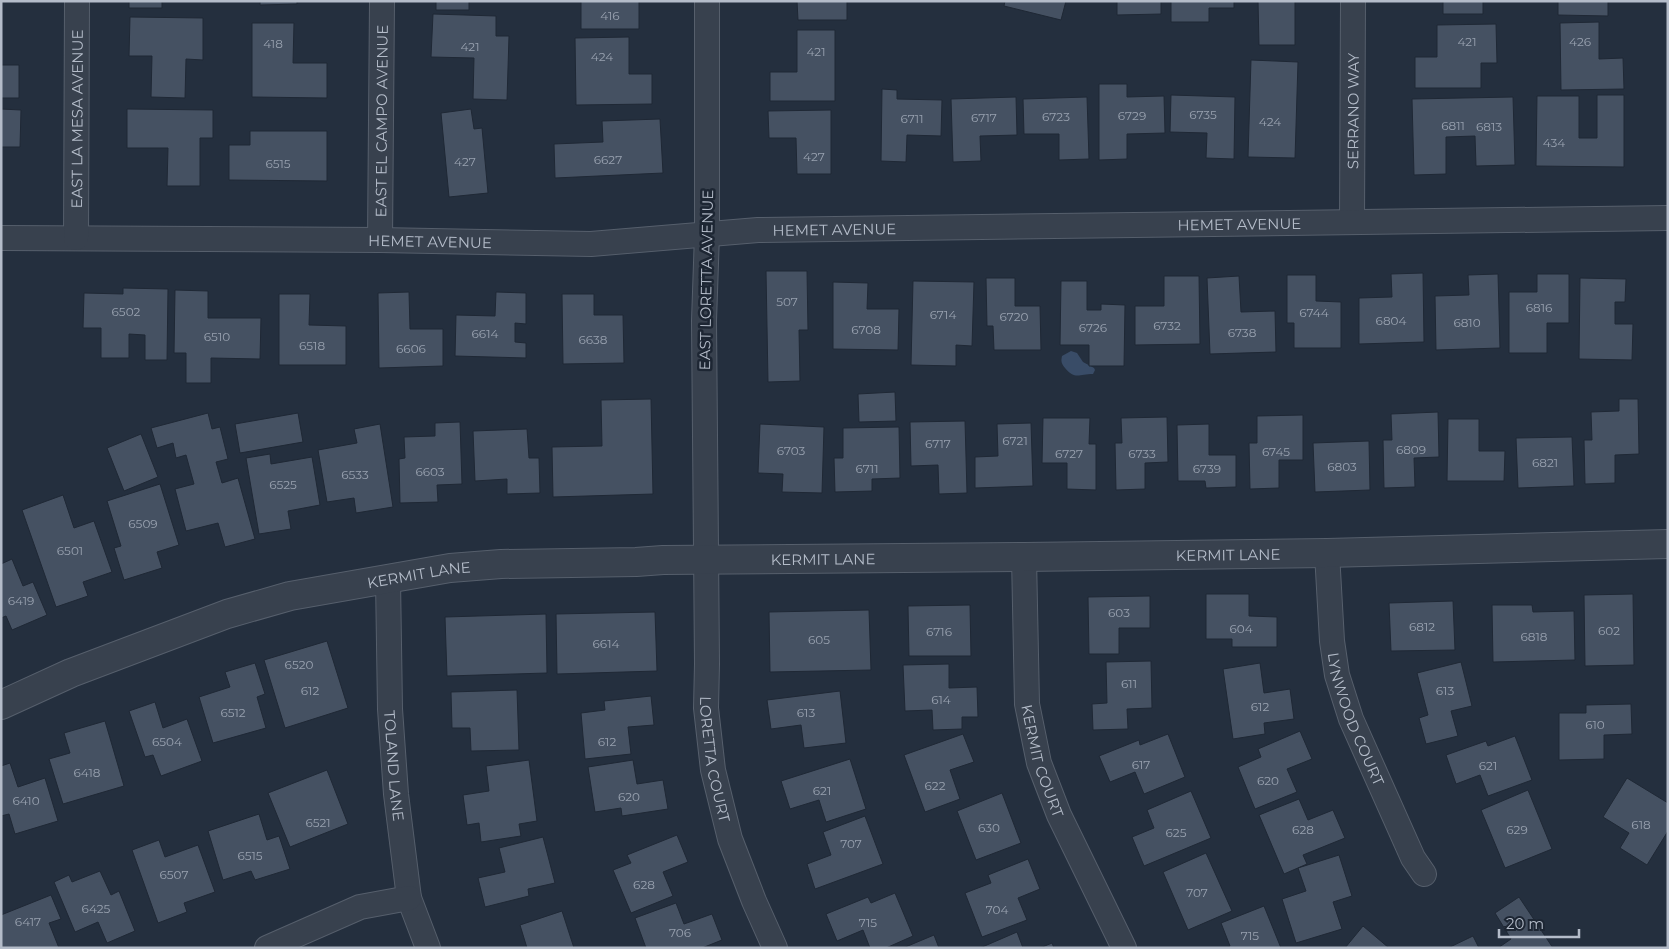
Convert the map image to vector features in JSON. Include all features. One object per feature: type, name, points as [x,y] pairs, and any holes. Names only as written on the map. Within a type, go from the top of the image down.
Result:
[{"type":"street","name":"EAST LA MESA AVENUE","points":[[76,238],[77,1]]},
{"type":"street","name":"EAST EL CAMPO AVENUE","points":[[380,240],[382,1]]},
{"type":"street","name":"EAST LORETTA AVENUE","points":[[706,560],[704,321],[707,234],[707,1]]},
{"type":"street","name":"SERRANO WAY","points":[[1352,221],[1353,1]]},
{"type":"street","name":"HEMET AVENUE","points":[[1,238],[380,240],[592,244],[758,230],[1668,218]]},
{"type":"street","name":"KERMIT LANE","points":[[1,705],[72,673],[227,614],[290,596],[450,568],[501,564],[1326,553],[1668,544]]},
{"type":"street","name":"LYNWOOD COURT","points":[[1326,553],[1332,641],[1337,675],[1350,719],[1413,858],[1424,874]]},
{"type":"street","name":"KERMIT COURT","points":[[1024,557],[1028,704],[1040,764],[1060,815],[1124,948]]},
{"type":"street","name":"LORETTA COURT","points":[[706,560],[708,664],[706,708],[713,770],[730,839],[775,948]]},
{"type":"street","name":"TOLAND LANE","points":[[388,580],[390,709],[396,794],[409,898],[428,948]]},
{"type":"street","points":[[267,948],[360,906],[409,898]]},
{"type":"water","points":[[1071,351],[1077,353],[1083,362],[1094,368],[1093,374],[1078,376],[1068,372],[1061,359],[1062,356]]},
{"type":"building","points":[[129,1],[162,1],[162,8],[129,8]]},
{"type":"building","points":[[260,1],[297,1],[297,4],[260,5]]},
{"type":"building","points":[[436,1],[469,1],[469,10],[436,10]]},
{"type":"building","points":[[581,1],[639,1],[639,29],[581,29]]},
{"type":"building","points":[[797,1],[847,1],[847,20],[798,20]]},
{"type":"building","points":[[1005,1],[1066,1],[1061,20],[1004,6]]},
{"type":"building","points":[[1117,1],[1161,1],[1161,14],[1117,15]]},
{"type":"building","points":[[1171,1],[1234,1],[1234,8],[1209,8],[1209,22],[1171,22]]},
{"type":"building","points":[[1258,1],[1295,1],[1295,45],[1259,45]]},
{"type":"building","points":[[1443,1],[1483,1],[1483,14],[1443,14]]},
{"type":"building","points":[[1558,1],[1608,1],[1608,16],[1558,15]]},
{"type":"building","points":[[433,14],[496,16],[496,36],[509,36],[507,100],[473,99],[474,58],[431,57]]},
{"type":"building","points":[[130,17],[203,18],[203,60],[186,59],[185,98],[151,97],[152,56],[129,56]]},
{"type":"building","points":[[1599,22],[1599,59],[1623,58],[1624,89],[1561,90],[1560,23]]},
{"type":"building","points":[[252,23],[294,23],[293,63],[327,63],[327,98],[252,97]]},
{"type":"building","points":[[1496,24],[1497,63],[1481,63],[1481,88],[1415,88],[1415,57],[1437,57],[1437,25]]},
{"type":"building","points":[[797,30],[835,30],[835,101],[770,101],[770,72],[797,72]]},
{"type":"building","points":[[629,37],[629,74],[652,74],[652,104],[576,105],[575,38]]},
{"type":"building","points":[[1251,60],[1298,62],[1295,158],[1248,157]]},
{"type":"building","points":[[1,65],[19,65],[19,98],[1,98]]},
{"type":"building","points":[[1099,84],[1127,84],[1127,97],[1164,96],[1165,133],[1127,134],[1127,159],[1099,160]]},
{"type":"building","points":[[882,89],[897,90],[897,99],[942,100],[941,136],[907,135],[906,162],[881,161]]},
{"type":"building","points":[[1171,95],[1235,97],[1234,159],[1206,158],[1207,133],[1170,132]]},
{"type":"building","points":[[1597,95],[1624,95],[1624,167],[1536,166],[1537,96],[1579,96],[1579,138],[1597,138]]},
{"type":"building","points":[[1016,97],[1017,135],[980,136],[981,161],[953,162],[951,99]]},
{"type":"building","points":[[1087,97],[1089,159],[1059,160],[1059,134],[1024,134],[1023,99]]},
{"type":"building","points":[[1513,97],[1515,165],[1476,166],[1475,136],[1446,137],[1446,174],[1414,175],[1412,99]]},
{"type":"building","points":[[1,109],[21,110],[20,147],[1,147]]},
{"type":"building","points":[[127,109],[213,110],[213,138],[200,138],[200,186],[167,186],[168,148],[127,148]]},
{"type":"building","points":[[471,109],[474,129],[482,128],[488,193],[449,197],[441,113]]},
{"type":"building","points":[[831,110],[831,174],[797,174],[796,138],[769,138],[768,111]]},
{"type":"building","points":[[660,119],[663,173],[555,178],[554,144],[603,142],[602,121]]},
{"type":"building","points":[[250,131],[327,131],[327,181],[229,180],[229,145],[250,145]]},
{"type":"building","points":[[766,271],[807,271],[808,330],[799,330],[800,381],[768,382]]},
{"type":"building","points":[[1423,273],[1424,342],[1359,344],[1359,298],[1392,297],[1391,274]]},
{"type":"building","points":[[1498,274],[1500,348],[1436,350],[1435,296],[1469,295],[1468,275]]},
{"type":"building","points":[[1537,274],[1569,274],[1569,323],[1547,323],[1547,353],[1509,353],[1509,292],[1537,292]]},
{"type":"building","points":[[1287,275],[1316,275],[1316,301],[1341,302],[1341,348],[1294,348],[1294,323],[1287,323]]},
{"type":"building","points":[[1164,276],[1199,276],[1200,344],[1135,345],[1135,306],[1164,306]]},
{"type":"building","points":[[1239,276],[1241,312],[1275,311],[1276,352],[1210,354],[1207,278]]},
{"type":"building","points":[[986,278],[1015,278],[1015,306],[1040,306],[1041,350],[994,350],[993,326],[987,326]]},
{"type":"building","points":[[1580,278],[1626,279],[1625,302],[1615,302],[1615,324],[1633,324],[1632,360],[1579,359]]},
{"type":"building","points":[[913,281],[974,282],[972,346],[956,345],[956,366],[911,365]]},
{"type":"building","points":[[1061,281],[1087,281],[1087,310],[1101,310],[1101,304],[1125,305],[1124,366],[1089,366],[1089,345],[1060,345]]},
{"type":"building","points":[[833,282],[868,283],[867,309],[899,309],[898,350],[833,349]]},
{"type":"building","points":[[123,288],[168,289],[167,360],[145,360],[145,335],[129,334],[129,358],[101,358],[101,328],[83,328],[84,293],[123,294]]},
{"type":"building","points":[[175,290],[208,291],[208,318],[261,318],[260,359],[211,358],[211,383],[186,383],[186,353],[174,353]]},
{"type":"building","points":[[409,292],[410,329],[443,329],[443,366],[379,368],[378,293]]},
{"type":"building","points":[[496,292],[526,293],[526,324],[515,323],[515,342],[526,343],[526,358],[455,356],[456,315],[495,316]]},
{"type":"building","points":[[279,294],[310,294],[309,325],[346,326],[346,365],[279,365]]},
{"type":"building","points":[[562,294],[594,294],[594,315],[623,315],[624,363],[563,364]]},
{"type":"building","points":[[895,392],[896,421],[859,422],[858,394]]},
{"type":"building","points":[[651,399],[653,494],[553,497],[552,447],[602,446],[601,400]]},
{"type":"building","points":[[1619,399],[1638,399],[1639,454],[1615,455],[1615,483],[1585,484],[1584,440],[1592,440],[1591,412],[1619,411]]},
{"type":"building","points":[[1438,412],[1439,457],[1414,458],[1415,487],[1384,488],[1383,440],[1392,440],[1391,414]]},
{"type":"building","points":[[208,413],[212,429],[220,427],[228,459],[216,462],[222,483],[238,478],[255,539],[225,547],[218,523],[186,531],[175,489],[194,484],[186,455],[176,458],[173,443],[157,448],[151,428]]},
{"type":"building","points":[[298,413],[303,442],[240,453],[235,424]]},
{"type":"building","points":[[1303,415],[1303,460],[1279,460],[1279,488],[1250,489],[1249,443],[1257,443],[1257,416]]},
{"type":"building","points":[[1167,417],[1168,462],[1145,463],[1145,489],[1116,490],[1115,443],[1122,443],[1121,418]]},
{"type":"building","points":[[1043,418],[1090,418],[1089,444],[1096,444],[1096,490],[1067,489],[1067,463],[1042,463]]},
{"type":"building","points":[[1448,419],[1479,419],[1479,451],[1505,451],[1504,481],[1447,481]]},
{"type":"building","points":[[965,421],[967,493],[939,494],[938,465],[911,466],[910,422]]},
{"type":"building","points":[[460,422],[462,484],[437,485],[438,502],[400,503],[399,459],[405,458],[404,437],[435,436],[435,423]]},
{"type":"building","points":[[1031,423],[1033,486],[975,488],[975,457],[998,456],[997,424]]},
{"type":"building","points":[[380,424],[393,507],[356,513],[354,498],[327,502],[318,450],[357,443],[354,429]]},
{"type":"building","points":[[760,424],[824,427],[822,493],[782,492],[783,474],[758,473]]},
{"type":"building","points":[[1209,424],[1209,455],[1236,455],[1236,487],[1206,488],[1205,481],[1178,481],[1177,425]]},
{"type":"building","points":[[899,427],[900,478],[872,479],[872,491],[835,492],[834,458],[843,458],[843,428]]},
{"type":"building","points":[[527,429],[529,458],[539,458],[540,493],[507,494],[507,479],[475,481],[473,431]]},
{"type":"building","points":[[141,434],[158,477],[124,491],[107,448]]},
{"type":"building","points":[[1572,437],[1574,486],[1518,488],[1516,438]]},
{"type":"building","points":[[1369,441],[1370,490],[1315,492],[1313,443]]},
{"type":"building","points":[[270,454],[271,464],[312,457],[320,505],[288,511],[291,529],[259,534],[246,458]]},
{"type":"building","points":[[160,484],[179,545],[157,552],[162,568],[124,580],[114,548],[121,546],[107,501]]},
{"type":"building","points":[[63,495],[74,528],[94,521],[112,572],[83,582],[88,596],[56,607],[22,510]]},
{"type":"building","points":[[12,559],[23,586],[33,582],[47,615],[12,630],[6,616],[1,618],[1,564]]},
{"type":"building","points":[[1206,594],[1249,594],[1249,616],[1277,617],[1277,647],[1232,647],[1232,639],[1206,639]]},
{"type":"building","points":[[1633,594],[1634,665],[1585,666],[1584,595]]},
{"type":"building","points":[[1150,596],[1150,628],[1119,628],[1119,654],[1089,654],[1088,597]]},
{"type":"building","points":[[1453,601],[1455,650],[1391,651],[1389,603]]},
{"type":"building","points":[[970,605],[971,656],[909,656],[908,606]]},
{"type":"building","points":[[1492,605],[1532,605],[1533,612],[1574,611],[1575,660],[1493,662]]},
{"type":"building","points":[[869,610],[871,670],[770,672],[769,612]]},
{"type":"building","points":[[655,612],[657,671],[557,674],[556,614]]},
{"type":"building","points":[[546,614],[547,673],[447,676],[445,617]]},
{"type":"building","points":[[327,641],[348,708],[285,728],[264,660]]},
{"type":"building","points":[[1151,661],[1152,708],[1127,709],[1128,729],[1093,730],[1092,704],[1107,703],[1106,662]]},
{"type":"building","points":[[1461,662],[1472,706],[1451,711],[1458,736],[1426,744],[1419,718],[1428,715],[1417,673]]},
{"type":"building","points":[[255,663],[265,694],[257,697],[266,728],[213,743],[199,697],[230,687],[225,672]]},
{"type":"building","points":[[1260,663],[1264,693],[1290,689],[1294,719],[1264,723],[1265,734],[1233,739],[1223,669]]},
{"type":"building","points":[[949,664],[949,688],[977,687],[978,717],[962,717],[962,729],[933,730],[932,710],[905,711],[903,665]]},
{"type":"building","points":[[517,690],[519,750],[471,751],[470,728],[452,728],[451,692]]},
{"type":"building","points":[[840,691],[846,743],[804,748],[801,725],[771,729],[767,700]]},
{"type":"building","points":[[651,696],[654,725],[628,727],[631,754],[585,759],[581,713],[605,710],[604,701]]},
{"type":"building","points":[[155,702],[163,728],[187,719],[202,761],[161,776],[153,755],[145,757],[129,711]]},
{"type":"building","points":[[1631,704],[1632,734],[1604,735],[1604,759],[1559,760],[1559,713],[1586,713],[1586,705]]},
{"type":"building","points":[[105,721],[124,786],[63,804],[49,759],[70,753],[64,733]]},
{"type":"building","points":[[1300,731],[1312,759],[1287,769],[1297,792],[1255,809],[1238,767],[1261,757],[1258,749]]},
{"type":"building","points":[[963,734],[974,762],[950,770],[960,799],[925,812],[904,755]]},
{"type":"building","points":[[1168,734],[1185,777],[1144,794],[1135,772],[1110,782],[1099,756],[1139,740],[1140,745]]},
{"type":"building","points":[[1515,736],[1532,780],[1488,796],[1480,775],[1456,784],[1446,755],[1486,741],[1488,746]]},
{"type":"building","points":[[850,759],[866,809],[826,822],[819,800],[790,809],[781,781]]},
{"type":"building","points":[[529,760],[537,821],[519,824],[521,836],[481,842],[479,823],[467,825],[463,795],[489,791],[486,766]]},
{"type":"building","points":[[633,760],[637,784],[663,780],[668,809],[622,816],[621,808],[595,812],[588,767]]},
{"type":"building","points":[[10,763],[18,787],[45,778],[58,821],[15,834],[9,814],[1,816],[1,766]]},
{"type":"building","points":[[327,770],[348,824],[290,847],[268,793]]},
{"type":"building","points":[[1627,778],[1668,803],[1668,831],[1647,865],[1620,848],[1629,833],[1603,817]]},
{"type":"building","points":[[1528,790],[1552,849],[1505,868],[1481,810]]},
{"type":"building","points":[[1191,791],[1211,838],[1144,866],[1132,837],[1154,828],[1147,810]]},
{"type":"building","points":[[1002,793],[1021,843],[976,860],[957,811]]},
{"type":"building","points":[[1299,799],[1308,820],[1333,810],[1345,838],[1303,855],[1307,864],[1284,874],[1259,815]]},
{"type":"building","points":[[259,814],[267,840],[279,836],[290,869],[255,880],[251,871],[223,880],[208,831]]},
{"type":"building","points":[[865,816],[883,864],[815,889],[807,864],[831,855],[823,832]]},
{"type":"building","points":[[677,835],[688,862],[663,872],[673,896],[631,913],[613,870],[631,863],[627,855]]},
{"type":"building","points":[[543,837],[555,883],[528,889],[529,896],[485,907],[478,878],[505,872],[499,848]]},
{"type":"building","points":[[159,840],[165,857],[198,845],[215,892],[184,903],[187,912],[158,923],[132,850]]},
{"type":"building","points":[[1206,853],[1232,911],[1188,930],[1163,872]]},
{"type":"building","points":[[1339,855],[1352,896],[1333,902],[1342,929],[1296,943],[1282,899],[1306,891],[1298,868]]},
{"type":"building","points":[[1028,859],[1040,889],[1018,898],[1027,920],[982,937],[965,893],[991,883],[988,875]]},
{"type":"building","points":[[100,871],[111,895],[119,891],[135,931],[107,943],[98,922],[75,932],[54,882],[69,875],[72,882]]},
{"type":"building","points":[[895,893],[913,936],[886,948],[870,948],[863,930],[837,941],[826,914],[868,897],[871,903]]},
{"type":"building","points":[[51,895],[61,919],[49,923],[59,948],[1,948],[1,915]]},
{"type":"building","points":[[1519,897],[1553,948],[1498,948],[1511,939],[1495,913]]},
{"type":"building","points":[[676,903],[684,924],[712,914],[722,940],[702,948],[646,948],[635,918]]},
{"type":"building","points":[[1264,906],[1281,948],[1226,948],[1230,946],[1221,923]]},
{"type":"building","points":[[562,911],[574,948],[527,948],[520,925]]},
{"type":"building","points":[[1363,926],[1389,948],[1345,948]]},
{"type":"building","points":[[1017,932],[1023,948],[980,948]]},
{"type":"building","points":[[934,935],[939,948],[903,948]]},
{"type":"building","points":[[1473,936],[1479,948],[1448,948]]},
{"type":"building","points":[[1052,943],[1054,948],[1040,948]]}]
